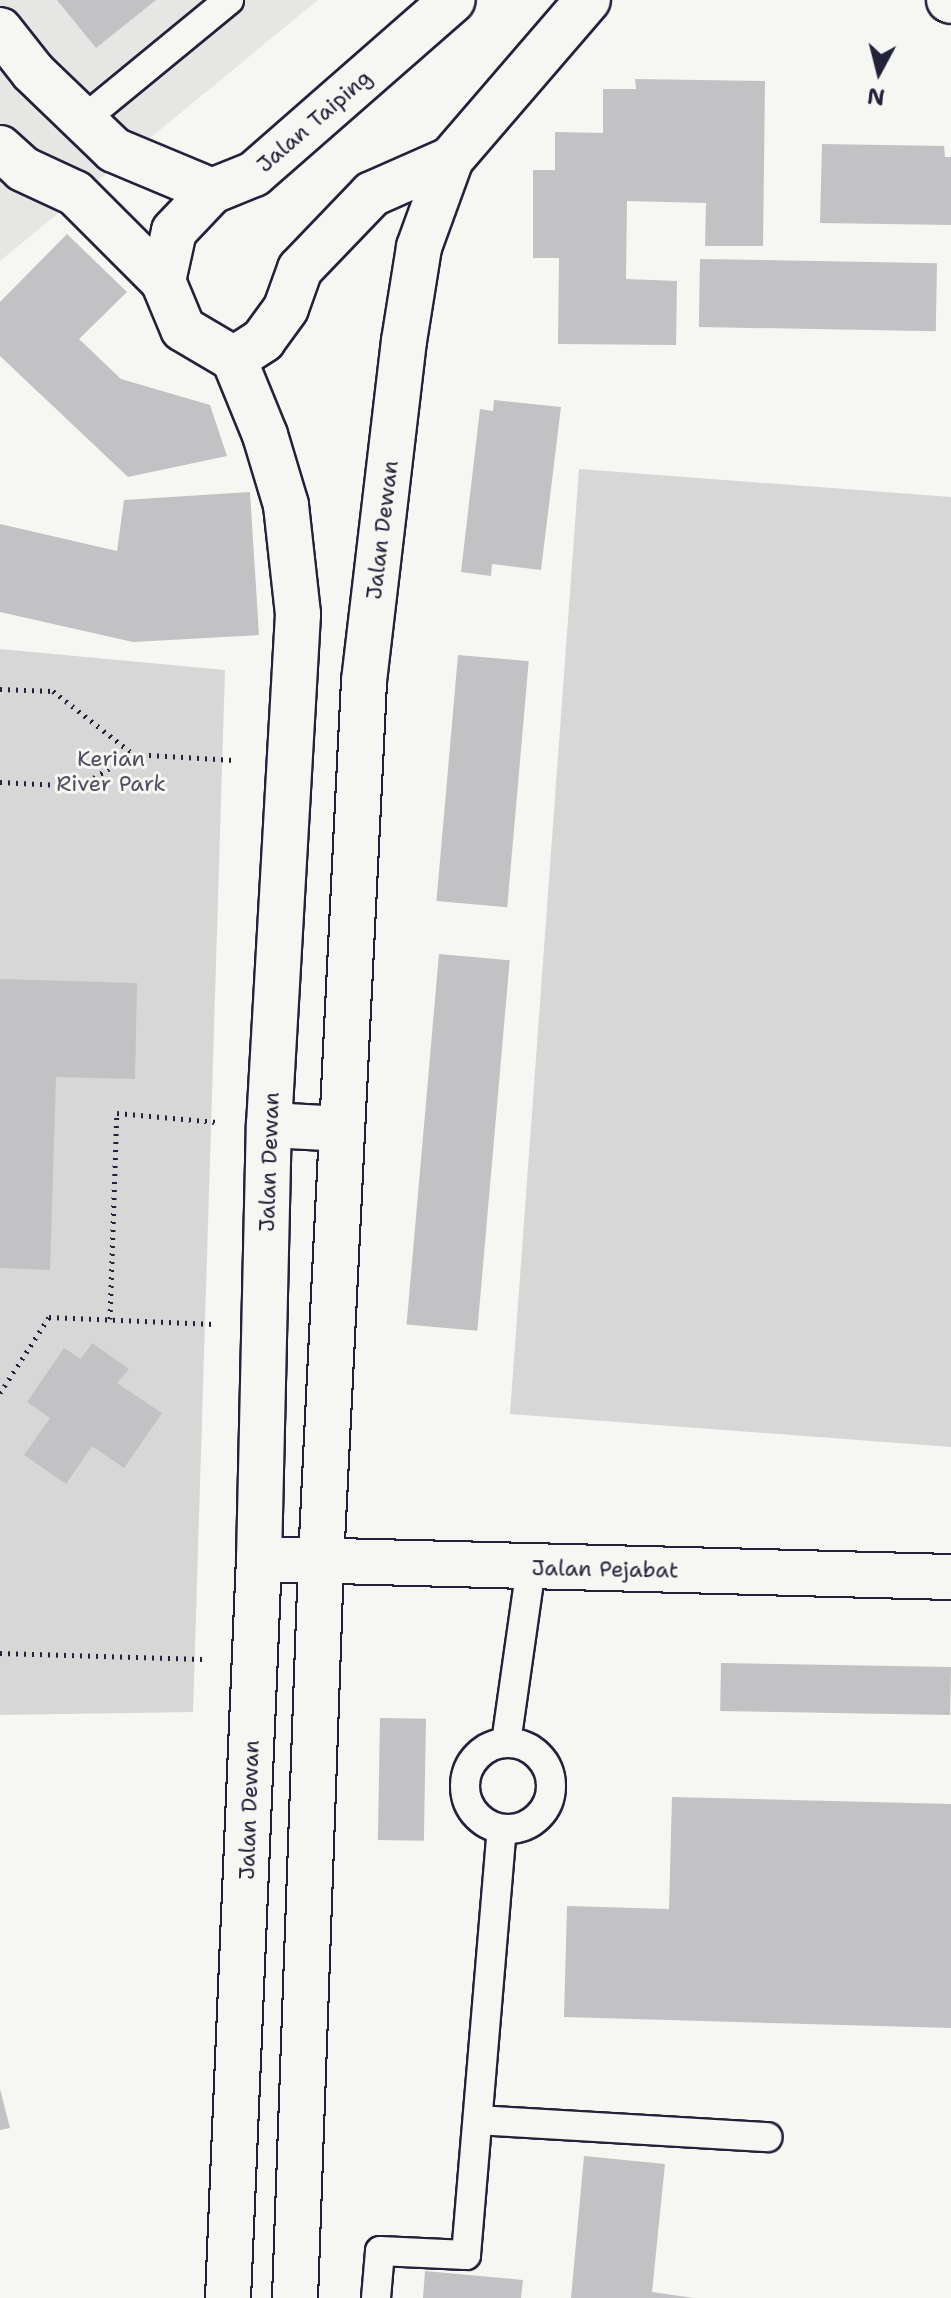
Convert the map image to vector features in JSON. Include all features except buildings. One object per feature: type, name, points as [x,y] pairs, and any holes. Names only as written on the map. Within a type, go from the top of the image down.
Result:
[{"type":"main road","name":"Jalan Taiping","points":[[163,281],[174,231],[212,191],[254,174],[453,0]]},
{"type":"main road","points":[[8,168],[75,193],[163,281],[183,329],[234,359],[263,340],[286,308],[300,269],[372,194],[451,159],[589,3]]},
{"type":"main road","points":[[0,30],[33,72],[114,150],[212,191]]},
{"type":"main road","name":"Jalan Dewan","points":[[295,2298],[321,1561],[364,681],[419,247],[451,159]]},
{"type":"main road","name":"Jalan Dewan","points":[[228,2298],[259,1559],[269,1125],[298,614],[286,505],[265,435],[234,359]]},
{"type":"main road","points":[[269,1125],[342,1129]]},
{"type":"main road","name":"Jalan Pejabat","points":[[259,1559],[951,1577]]},
{"type":"lane","points":[[83,120],[229,0]]},
{"type":"lane","points":[[506,1743],[531,1567]]},
{"type":"lane","points":[[506,1743],[535,1752],[552,1785],[538,1819],[502,1830],[479,1819],[465,1798],[464,1784],[473,1761],[506,1743]]},
{"type":"lane","points":[[376,2298],[380,2251],[466,2255],[502,1830]]},
{"type":"lane","points":[[478,2120],[768,2137]]},
{"type":"path","points":[[0,689],[53,691],[133,754]]},
{"type":"path","points":[[0,782],[80,786],[133,754],[234,756]]},
{"type":"path","points":[[110,1319],[117,1113],[269,1125]]},
{"type":"path","points":[[0,1393],[49,1317],[228,1324]]},
{"type":"path","points":[[0,1653],[209,1660]]},
{"type":"shaded area","points":[[0,0],[318,0],[0,261]]},
{"type":"green space","points":[[579,469],[951,497],[951,1447],[510,1414]]},
{"type":"green space","name":"Kerian River Park","points":[[0,649],[225,670],[193,1712],[0,1715]]}]
